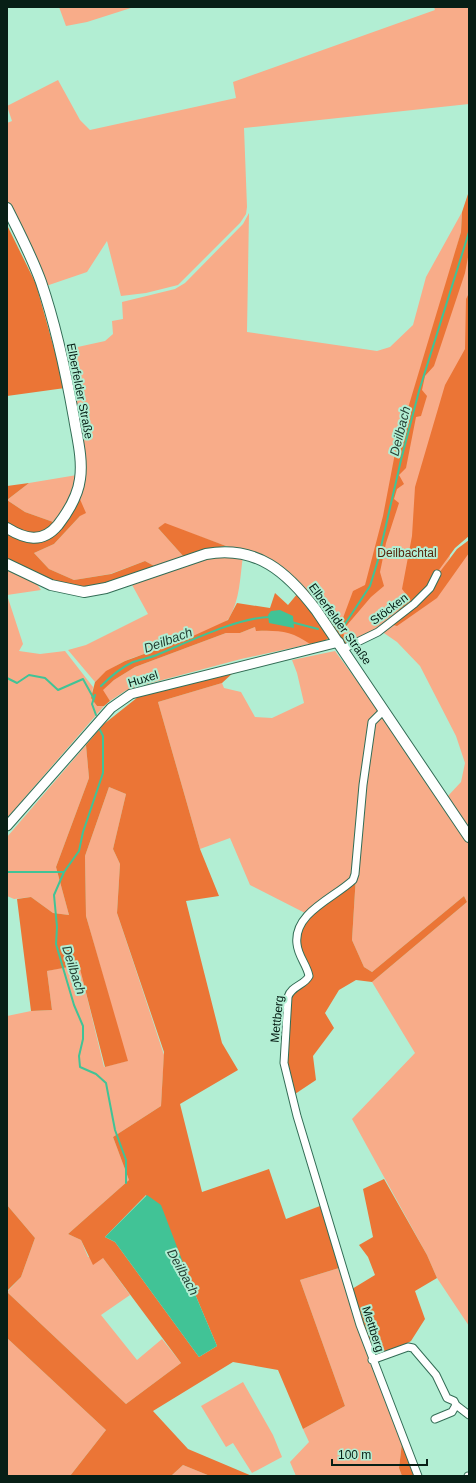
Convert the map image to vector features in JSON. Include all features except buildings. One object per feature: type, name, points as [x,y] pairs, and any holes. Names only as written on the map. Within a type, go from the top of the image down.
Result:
[{"type":"main road","name":"Elberfelder Straße","points":[[7,208],[38,275],[53,324],[72,409],[80,467],[77,491],[57,526],[49,533],[35,539],[17,534],[7,528]]},
{"type":"main road","name":"Elberfelder Straße","points":[[7,564],[51,586],[84,592],[106,588],[206,554],[221,551],[248,555],[273,566],[290,579],[316,610],[469,837]]},
{"type":"street","name":"Stöcken","points":[[341,646],[378,632],[414,604],[430,588],[437,574]]},
{"type":"street","name":"Huxel","points":[[7,826],[111,708],[131,694],[341,646]]},
{"type":"street","name":"Mettberg","points":[[384,710],[372,722],[363,785],[355,874],[353,880],[316,905],[298,931],[297,946],[308,976],[307,979],[289,992],[284,1058],[297,1116],[372,1360],[418,1476]]},
{"type":"street","name":"Mettberg","points":[[372,1360],[408,1347],[412,1348],[436,1375],[447,1398],[454,1401],[456,1405],[469,1415]]},
{"type":"street","points":[[435,1419],[452,1412],[456,1405]]},
{"type":"green space","points":[[59,7],[134,7],[87,22],[66,26]]},
{"type":"green space","points":[[434,7],[469,7],[469,104],[244,128],[246,214],[240,223],[178,285],[146,293],[121,296],[107,241],[87,272],[46,286],[7,202],[7,123],[12,121],[7,106],[58,80],[80,120],[90,130],[236,98],[233,82],[435,10]]},
{"type":"green space","name":"Deilbachtal","points":[[462,212],[461,232],[456,250],[469,237],[469,356],[438,499],[450,557],[433,586],[371,638],[348,643],[334,622],[329,623],[259,555],[226,546],[165,524],[158,528],[184,557],[156,567],[145,561],[110,574],[74,580],[49,569],[34,553],[54,544],[80,516],[80,491],[64,350],[105,341],[113,334],[112,321],[123,319],[122,302],[175,289],[185,283],[243,224],[249,213],[247,332],[377,351],[390,347],[413,325],[426,277]]},
{"type":"green space","points":[[77,475],[67,504],[56,523],[25,512],[7,500],[29,483]]},
{"type":"green space","points":[[218,553],[243,556],[239,588],[233,611],[229,618],[223,623],[198,635],[125,661],[109,670],[95,682],[68,650],[86,645],[148,614],[131,583]]},
{"type":"green space","points":[[469,553],[469,830],[447,797],[461,782],[465,763],[456,736],[420,666],[397,642],[381,631]]},
{"type":"green space","points":[[7,568],[36,583],[41,590],[7,595]]},
{"type":"green space","points":[[7,595],[23,644],[19,651],[40,654],[65,651],[93,687],[91,698],[97,706],[104,706],[7,818]]},
{"type":"green space","points":[[255,627],[257,631],[294,633],[306,639],[310,644],[241,659],[136,687],[125,691],[110,701],[102,690],[114,680],[135,667],[226,633],[240,633]]},
{"type":"green space","points":[[335,651],[380,712],[371,722],[354,874],[343,886],[318,903],[307,914],[250,885],[230,838],[200,849],[158,702],[222,683],[224,688],[241,692],[255,717],[272,718],[304,703],[297,673],[292,660]]},
{"type":"green space","points":[[383,714],[469,843],[469,1326],[437,1278],[427,1255],[352,1119],[415,1053],[372,982],[467,902],[464,896],[372,972],[364,967],[352,940],[356,875],[373,723]]},
{"type":"green space","points":[[86,745],[89,778],[56,867],[69,915],[53,913],[31,897],[14,899],[7,896],[7,837]]},
{"type":"green space","points":[[109,787],[126,794],[113,849],[120,864],[117,913],[164,1055],[161,1106],[113,1137],[129,1180],[68,1234],[81,1240],[88,1257],[103,1258],[130,1295],[101,1315],[137,1360],[162,1339],[181,1363],[126,1404],[7,1292],[21,1277],[35,1238],[7,1205],[7,1016],[31,1011],[52,1010],[47,971],[79,964],[104,1067],[127,1061],[86,916],[85,856]]},
{"type":"green space","points":[[339,1268],[369,1360],[402,1443],[399,1468],[402,1476],[296,1476],[290,1462],[309,1442],[303,1429],[345,1406],[300,1280]]},
{"type":"green space","points":[[7,1338],[106,1430],[70,1476],[7,1476]]},
{"type":"green space","points":[[243,1382],[273,1435],[282,1457],[252,1473],[233,1443],[226,1447],[201,1406]]},
{"type":"green space","points":[[183,1465],[210,1476],[171,1476]]},
{"type":"shaded area","points":[[469,191],[469,252],[465,273],[434,366],[425,376],[422,390],[427,396],[421,416],[416,417],[406,468],[399,475],[404,484],[397,489],[394,499],[399,503],[386,543],[380,572],[384,586],[371,597],[342,631],[346,639],[355,636],[358,640],[345,644],[329,623],[343,618],[353,591],[365,585],[383,516],[396,448],[461,232],[462,212]]},
{"type":"shaded area","points":[[7,225],[36,284],[65,388],[7,396]]},
{"type":"shaded area","points":[[469,293],[469,536],[455,548],[436,574],[430,588],[389,622],[409,598],[402,589],[412,536],[415,487],[445,385],[465,349],[466,299]]},
{"type":"shaded area","points":[[29,483],[7,500],[7,486]]},
{"type":"shaded area","points":[[79,497],[86,513],[80,516],[54,544],[34,553],[49,569],[74,580],[111,574],[145,561],[156,567],[94,588],[61,585],[7,560],[7,532],[39,541]]},
{"type":"shaded area","points":[[7,500],[25,512],[56,523],[48,531],[33,536],[7,525]]},
{"type":"shaded area","points":[[165,523],[226,546],[206,549],[184,557],[158,528]]},
{"type":"shaded area","points":[[469,540],[469,553],[437,598],[397,626],[390,624],[415,605],[457,549]]},
{"type":"shaded area","points":[[275,593],[288,605],[298,593],[329,638],[324,641],[310,644],[291,634],[278,631],[256,631],[255,627],[240,633],[226,633],[135,667],[114,680],[103,690],[110,701],[104,706],[97,706],[91,698],[95,682],[106,671],[125,661],[193,636],[228,620],[237,603],[270,608]]},
{"type":"shaded area","points":[[235,671],[222,683],[158,702],[200,849],[219,896],[186,901],[222,1043],[238,1070],[180,1104],[202,1192],[269,1169],[286,1219],[320,1206],[339,1268],[300,1280],[345,1406],[303,1429],[278,1370],[233,1362],[153,1411],[188,1449],[252,1476],[210,1476],[183,1465],[171,1476],[70,1476],[106,1430],[7,1338],[7,1292],[126,1404],[181,1363],[103,1258],[93,1265],[81,1240],[68,1234],[129,1180],[113,1137],[161,1106],[164,1052],[117,913],[120,864],[113,849],[126,794],[109,787],[85,856],[86,916],[128,1061],[105,1067],[79,965],[47,971],[52,1010],[31,1011],[17,899],[31,897],[53,913],[69,915],[56,867],[89,778],[86,745],[104,724],[138,697]],"holes":[[[146,1195],[195,1294],[217,1346],[199,1357],[115,1242],[105,1237]]]},
{"type":"shaded area","points":[[356,875],[352,940],[364,967],[372,972],[464,896],[467,902],[372,982],[356,980],[339,990],[325,1013],[334,1028],[313,1056],[316,1080],[295,1094],[286,1060],[292,992],[308,982],[298,938],[308,917]]},
{"type":"shaded area","points":[[384,1179],[427,1255],[437,1278],[415,1291],[425,1319],[411,1341],[376,1361],[352,1289],[375,1275],[368,1257],[359,1245],[373,1237],[363,1189]]},
{"type":"shaded area","points":[[7,1205],[35,1238],[21,1277],[7,1291]]},
{"type":"shaded area","points":[[402,1443],[415,1476],[402,1476],[399,1468]]},
{"type":"water","points":[[280,610],[293,616],[294,628],[269,623],[268,615],[271,611]]},
{"type":"water","points":[[147,1195],[161,1205],[195,1294],[217,1346],[199,1357],[115,1242],[105,1237]]},
{"type":"waterway","name":"Deilbach","points":[[339,628],[345,624],[370,586],[378,560],[401,460],[419,391],[469,232]]},
{"type":"waterway","name":"Deilbach","points":[[101,686],[116,672],[133,662],[156,655],[199,637],[244,621],[270,617]]},
{"type":"waterway","name":"Deilbach","points":[[291,622],[318,629]]},
{"type":"waterway","points":[[7,678],[17,683],[29,675],[45,678],[58,690],[83,679],[94,699]]},
{"type":"waterway","name":"Deilbach","points":[[95,695],[92,704],[96,715]]},
{"type":"waterway","name":"Deilbach","points":[[100,730],[103,736],[103,773],[83,832],[79,851],[64,872],[54,895],[57,927],[56,944],[74,1005],[83,1026],[83,1039],[79,1056],[80,1067],[96,1074],[106,1083],[115,1130],[126,1160],[126,1183]]},
{"type":"waterway","points":[[7,872],[64,872]]}]
